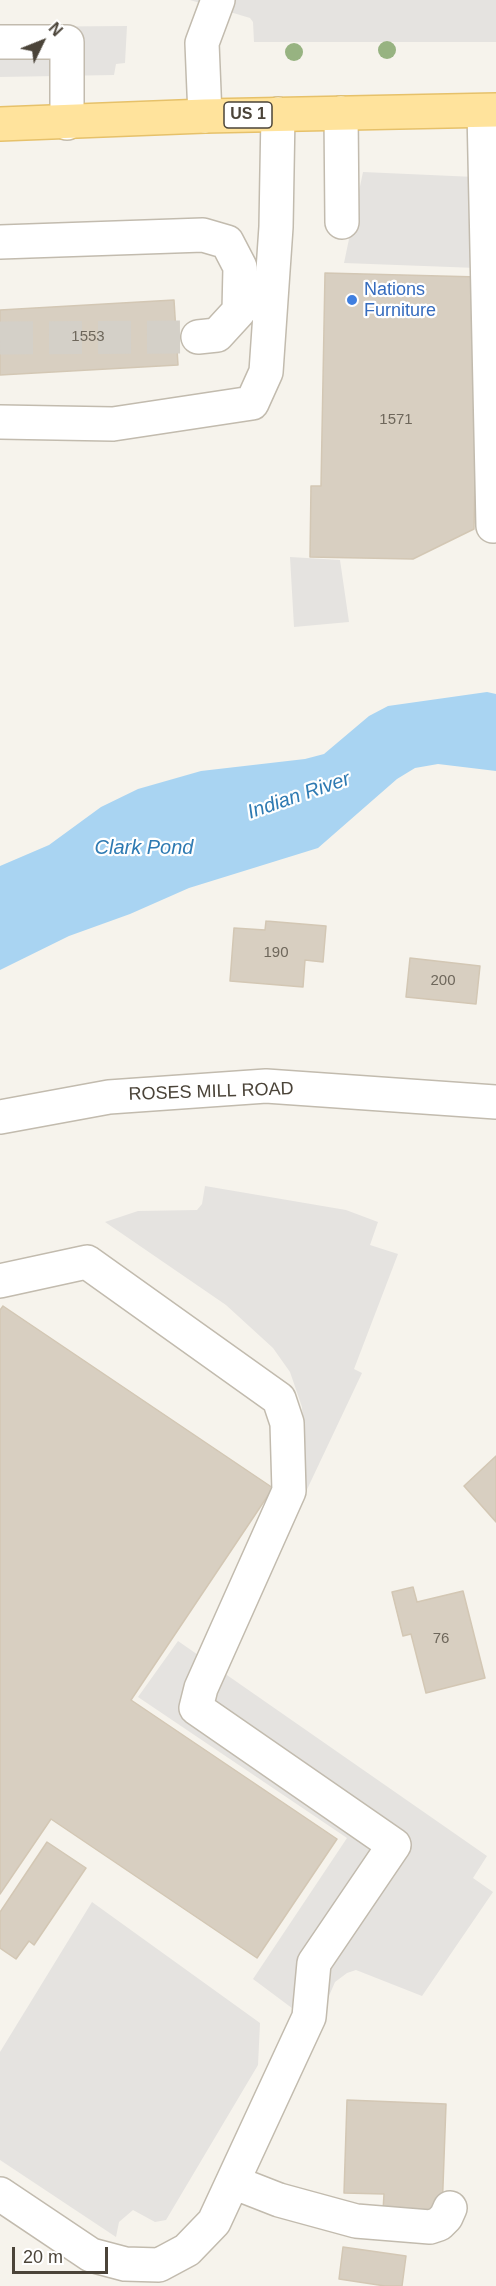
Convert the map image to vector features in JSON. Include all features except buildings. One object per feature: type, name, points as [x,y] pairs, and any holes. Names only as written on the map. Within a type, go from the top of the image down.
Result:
[{"type":"main road","name":"US 1","points":[[0,124],[205,116],[490,110]]},
{"type":"street","points":[[205,116],[202,43],[218,0]]},
{"type":"street","points":[[0,42],[67,42],[67,123]]},
{"type":"street","points":[[490,110],[493,526]]},
{"type":"street","points":[[341,113],[342,222]]},
{"type":"street","points":[[0,422],[113,424],[252,404],[266,372],[276,227],[278,114]]},
{"type":"street","points":[[0,242],[203,235],[227,242],[240,267],[239,311],[217,335],[198,337]]},
{"type":"street","name":"ROSES MILL ROAD","points":[[0,1117],[109,1097],[266,1086],[496,1102]]},
{"type":"street","points":[[0,1281],[87,1262],[279,1399],[287,1423],[289,1491],[201,1688],[196,1708],[394,1845],[314,1963],[309,2017],[214,2222],[187,2250],[159,2265],[125,2264],[92,2254],[0,2194]]},
{"type":"street","points":[[233,2182],[279,2200],[356,2220],[430,2227],[439,2224],[446,2217],[450,2208]]},
{"type":"shaded area","points":[[190,0],[496,0],[496,42],[254,42],[253,22],[250,18]]},
{"type":"shaded area","points":[[127,26],[125,63],[116,64],[114,75],[0,77],[0,27]]},
{"type":"shaded area","points":[[363,172],[475,177],[477,268],[344,263]]},
{"type":"shaded area","points":[[290,557],[340,560],[349,622],[294,627]]},
{"type":"shaded area","points":[[205,1186],[346,1210],[378,1222],[370,1245],[398,1254],[354,1369],[362,1373],[302,1500],[304,1434],[302,1407],[290,1372],[273,1348],[226,1305],[105,1222],[138,1211],[197,1210],[202,1204]]},
{"type":"shaded area","points":[[178,1641],[487,1856],[473,1878],[493,1892],[422,1996],[356,1970],[347,1973],[335,1982],[316,2026],[253,1979],[347,1838],[138,1697]]},
{"type":"shaded area","points":[[92,1902],[260,2023],[258,2065],[166,2220],[155,2222],[133,2210],[119,2222],[116,2237],[0,2160],[0,2052]]},
{"type":"water","name":"Clark Pond","points":[[487,692],[496,694],[496,771],[438,764],[415,768],[397,779],[318,848],[189,888],[130,914],[69,936],[0,970],[0,866],[49,845],[101,807],[138,789],[201,771],[305,759],[324,754],[369,716],[388,706]]},
{"type":"tunnel","points":[[0,338],[198,337]]},
{"type":"place","name":"Nations Furniture","points":[[352,300]]},
{"type":"water label","name":"Indian River","points":[[299,796]]}]
